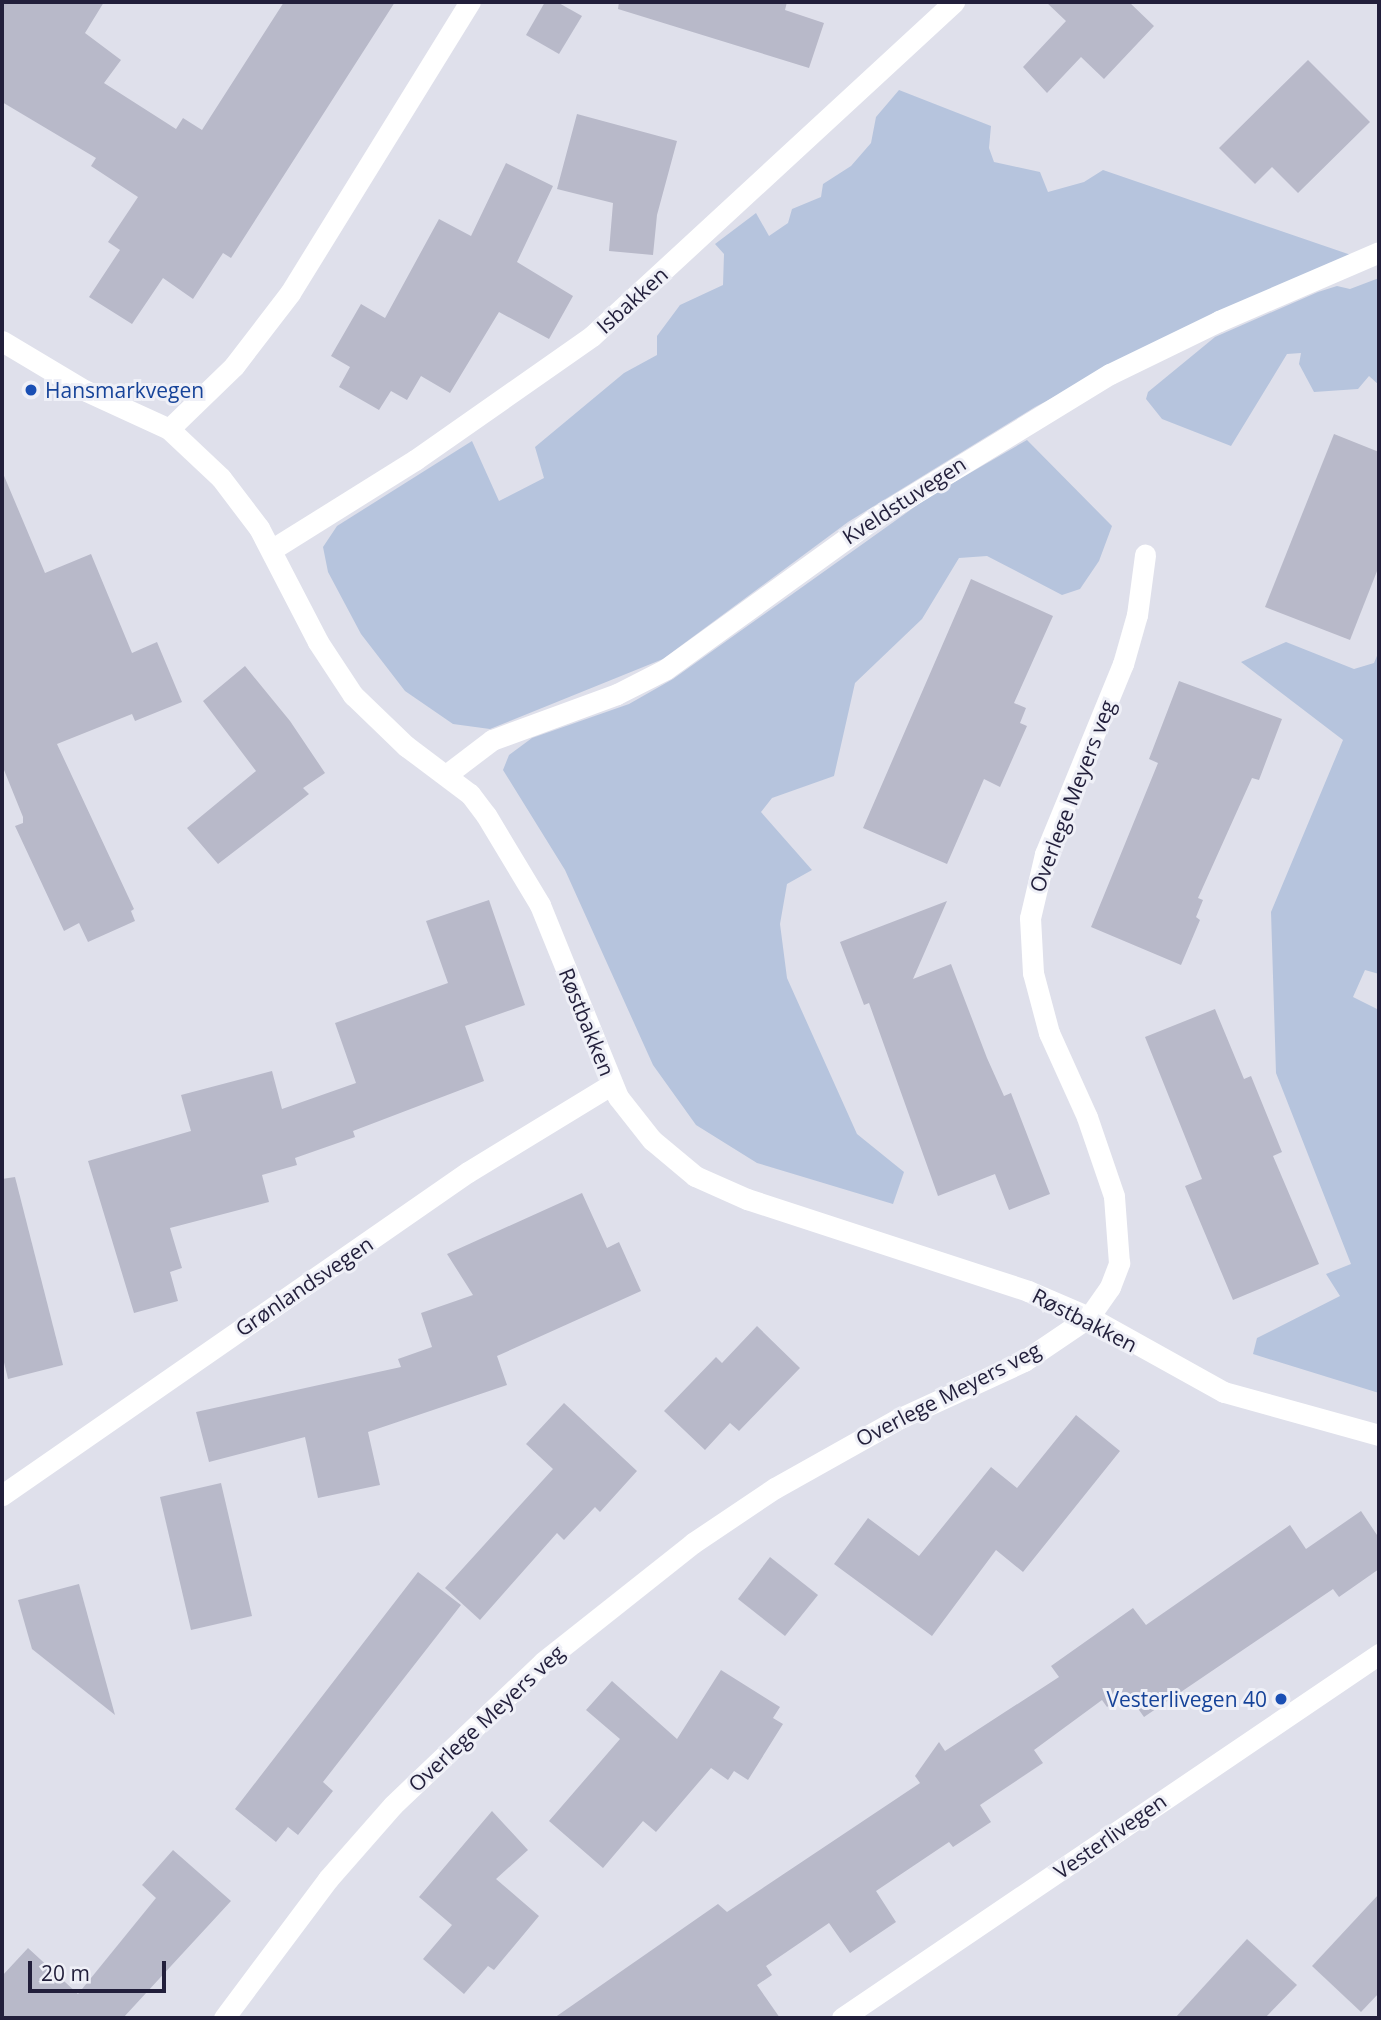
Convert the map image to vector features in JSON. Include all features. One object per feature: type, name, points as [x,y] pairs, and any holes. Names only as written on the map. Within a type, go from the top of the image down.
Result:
[{"type":"street","points":[[169,429],[234,366],[290,293],[470,2]]},
{"type":"street","name":"Isbakken","points":[[271,550],[426,453],[592,336],[954,2]]},
{"type":"street","name":"Kveldstuvegen","points":[[446,775],[492,740],[596,704],[666,669],[873,519],[1110,374],[1219,321],[1379,252]]},
{"type":"street","name":"Røstbakken","points":[[2,341],[84,390],[169,429],[221,478],[271,550],[317,642],[353,695],[406,746],[470,794],[527,876],[611,1084],[652,1140],[716,1188],[977,1272],[1089,1317],[1224,1392],[1379,1435]]},
{"type":"street","name":"Overlege Meyers veg","points":[[224,2018],[328,1879],[393,1805],[543,1662],[694,1543],[831,1453],[1024,1361],[1089,1317],[1111,1287],[1119,1263],[1120,1231],[1103,1161],[1040,1000],[1030,918],[1045,854],[1123,664],[1137,615],[1145,555]]},
{"type":"street","name":"Grønlandsvegen","points":[[2,1495],[468,1172],[611,1084]]},
{"type":"street","name":"Vesterlivegen","points":[[842,2018],[1379,1654]]},
{"type":"shaded area","points":[[899,90],[991,126],[989,148],[994,162],[1040,172],[1048,192],[1084,182],[1103,170],[1351,255],[1213,315],[1035,407],[848,522],[663,659],[490,729],[453,724],[405,691],[361,634],[328,572],[323,547],[337,526],[472,441],[499,501],[544,478],[535,447],[624,373],[657,355],[657,336],[680,305],[723,285],[724,254],[715,244],[756,213],[769,236],[788,223],[792,209],[821,197],[823,184],[851,166],[871,143],[876,117]]},
{"type":"shaded area","points":[[1379,278],[1379,385],[1369,376],[1358,389],[1314,392],[1299,364],[1301,353],[1287,354],[1231,446],[1162,419],[1146,399],[1148,392],[1215,337],[1318,292],[1337,286],[1350,289]]},
{"type":"shaded area","points":[[1027,440],[1112,526],[1099,561],[1080,589],[1062,595],[987,556],[959,558],[922,619],[855,683],[834,776],[772,798],[761,812],[812,870],[787,884],[780,924],[787,978],[857,1134],[904,1172],[893,1204],[757,1163],[696,1125],[653,1065],[565,870],[503,770],[509,755],[532,738],[629,704],[673,679],[930,496]]},
{"type":"shaded area","points":[[1286,642],[1354,669],[1374,663],[1379,651],[1379,974],[1365,970],[1353,997],[1379,1010],[1379,1393],[1253,1354],[1257,1338],[1340,1296],[1326,1274],[1351,1264],[1276,1073],[1271,912],[1343,740],[1241,662]]},
{"type":"building","points":[[2,2],[104,2],[85,33],[121,60],[104,83],[176,129],[183,118],[202,130],[284,2],[395,2],[231,258],[223,253],[193,299],[163,278],[132,324],[89,297],[120,250],[108,242],[138,197],[91,166],[96,158],[2,102]]},
{"type":"building","points":[[545,2],[557,2],[582,16],[559,54],[526,35]]},
{"type":"building","points":[[619,2],[787,2],[785,10],[824,23],[809,68],[618,9]]},
{"type":"building","points":[[1046,2],[1129,2],[1154,26],[1104,79],[1081,57],[1047,93],[1023,67],[1066,21]]},
{"type":"building","points":[[1308,60],[1370,122],[1298,193],[1272,167],[1255,184],[1219,148]]},
{"type":"building","points":[[577,114],[677,141],[657,215],[653,255],[609,251],[613,203],[557,189]]},
{"type":"building","points":[[506,163],[553,186],[517,262],[573,296],[549,339],[499,312],[450,393],[421,376],[407,400],[391,391],[379,410],[339,387],[350,367],[331,356],[361,304],[385,318],[439,219],[471,236]]},
{"type":"building","points":[[1334,434],[1379,452],[1379,566],[1350,640],[1265,607]]},
{"type":"building","points":[[2,471],[45,573],[91,554],[132,653],[157,642],[182,702],[135,721],[132,714],[57,744],[134,909],[131,911],[135,921],[88,942],[79,923],[64,931],[15,826],[23,823],[23,817],[2,765]]},
{"type":"building","points":[[971,579],[1053,616],[1014,703],[1026,708],[1020,723],[1027,726],[1000,787],[984,779],[947,864],[863,828]]},
{"type":"building","points":[[245,666],[290,721],[325,773],[303,788],[309,794],[218,864],[187,828],[256,771],[203,701]]},
{"type":"building","points":[[1179,681],[1282,719],[1259,780],[1252,778],[1198,898],[1203,900],[1196,917],[1200,920],[1181,965],[1091,927],[1158,763],[1149,759]]},
{"type":"building","points":[[489,900],[525,1005],[465,1026],[484,1081],[353,1131],[355,1137],[295,1158],[297,1165],[262,1175],[269,1202],[170,1228],[182,1268],[170,1272],[178,1301],[134,1313],[88,1161],[191,1131],[181,1095],[272,1071],[282,1109],[356,1083],[335,1023],[448,983],[426,921]]},
{"type":"building","points":[[947,901],[913,979],[951,964],[1004,1096],[1011,1093],[1050,1194],[1009,1210],[995,1174],[938,1196],[869,1003],[864,1005],[840,942]]},
{"type":"building","points":[[1215,1009],[1244,1079],[1251,1076],[1282,1152],[1273,1156],[1319,1264],[1233,1300],[1185,1186],[1202,1179],[1145,1037]]},
{"type":"building","points":[[15,1177],[63,1365],[8,1379],[2,1354],[2,1179]]},
{"type":"building","points":[[582,1193],[607,1248],[619,1242],[641,1291],[497,1356],[507,1385],[368,1432],[380,1485],[318,1498],[305,1437],[209,1462],[196,1412],[401,1367],[398,1359],[432,1347],[421,1313],[473,1295],[447,1254]]},
{"type":"building","points":[[757,1326],[800,1368],[739,1431],[730,1423],[705,1450],[664,1411],[716,1357],[722,1363]]},
{"type":"building","points":[[564,1403],[637,1471],[600,1512],[595,1507],[564,1540],[557,1533],[480,1620],[445,1588],[553,1469],[526,1444]]},
{"type":"building","points":[[1076,1415],[1120,1451],[1023,1572],[996,1550],[932,1636],[834,1564],[868,1518],[919,1556],[991,1467],[1017,1488]]},
{"type":"building","points":[[221,1483],[252,1616],[191,1630],[160,1497]]},
{"type":"building","points":[[1361,1511],[1379,1538],[1379,1569],[1339,1597],[1333,1589],[1144,1717],[1127,1693],[1107,1707],[1102,1700],[1034,1750],[1043,1763],[980,1805],[991,1822],[953,1847],[949,1842],[876,1891],[896,1922],[850,1953],[829,1923],[766,1966],[772,1975],[757,1985],[780,2018],[554,2018],[718,1904],[727,1912],[920,1783],[915,1776],[939,1742],[945,1751],[1059,1677],[1051,1666],[1133,1608],[1146,1625],[1290,1525],[1306,1549]]},
{"type":"building","points":[[770,1557],[818,1595],[785,1636],[738,1599]]},
{"type":"building","points":[[418,1572],[461,1605],[323,1782],[333,1791],[298,1835],[288,1827],[276,1842],[235,1809]]},
{"type":"building","points":[[79,1584],[115,1715],[32,1649],[18,1600]]},
{"type":"building","points":[[721,1670],[780,1707],[773,1718],[783,1724],[748,1780],[734,1771],[728,1780],[711,1768],[656,1832],[643,1821],[603,1868],[549,1821],[620,1739],[586,1710],[612,1681],[677,1739]]},
{"type":"building","points":[[492,1811],[528,1850],[496,1879],[539,1916],[494,1970],[488,1966],[464,1994],[423,1959],[452,1925],[419,1897]]},
{"type":"building","points":[[173,1850],[231,1901],[123,2018],[2,2018],[2,1976],[28,1948],[78,1994],[156,1898],[142,1885]]},
{"type":"building","points":[[1379,1894],[1379,1993],[1361,2012],[1312,1966]]},
{"type":"building","points":[[1247,1939],[1297,1985],[1265,2018],[1175,2018]]},
{"type":"place","name":"Hansmarkvegen","points":[[31,390]]},
{"type":"place","name":"Vesterlivegen 40","points":[[1281,1699]]}]
